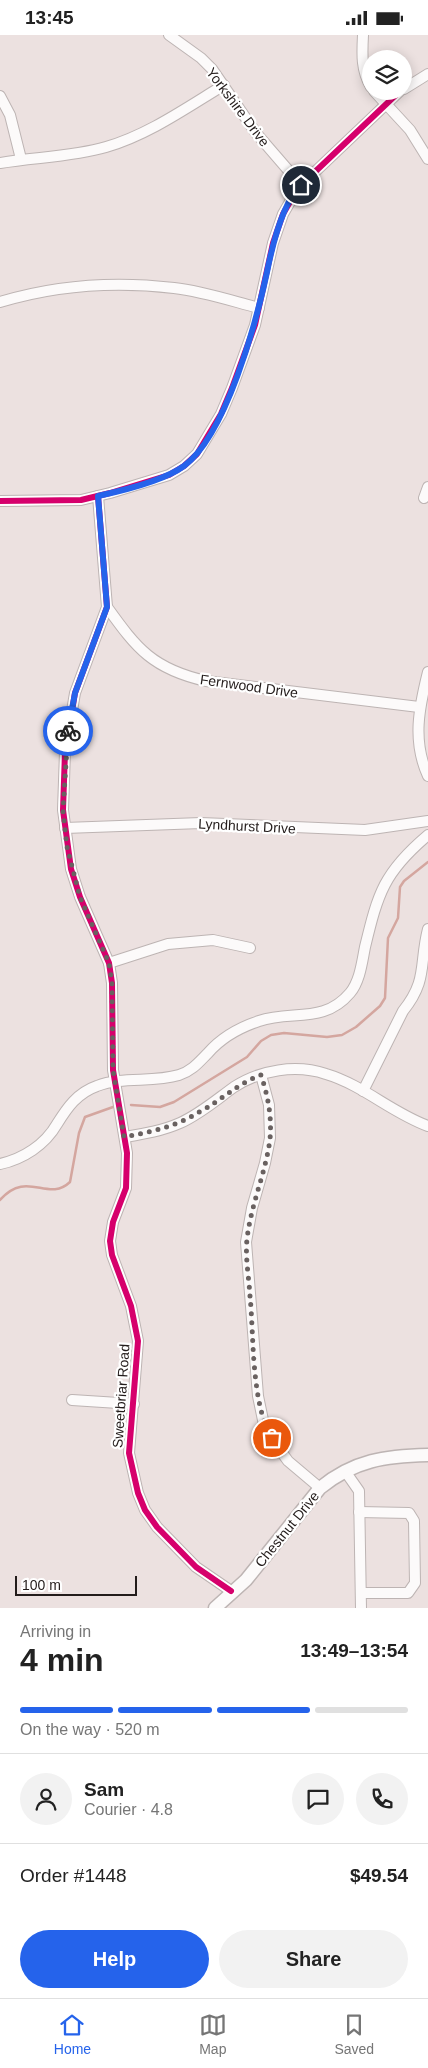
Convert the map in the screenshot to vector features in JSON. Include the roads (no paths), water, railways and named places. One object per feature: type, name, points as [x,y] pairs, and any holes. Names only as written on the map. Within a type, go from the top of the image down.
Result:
[{"type":"street","name":"Yorkshire Drive","points":[[169,35],[201,58],[224,85],[256,133],[301,185]]},
{"type":"street","points":[[363,50],[364,35]]},
{"type":"street","points":[[412,84],[428,74]]},
{"type":"street","points":[[0,163],[86,152],[120,143],[142,134],[224,85]]},
{"type":"street","points":[[0,96],[10,115],[21,159]]},
{"type":"street","points":[[382,100],[410,131],[428,159]]},
{"type":"street","points":[[0,501],[81,499],[98,496],[169,475],[184,466],[197,454],[221,414],[255,325],[273,243],[283,214],[301,185],[390,100]]},
{"type":"street","points":[[0,302],[51,290],[102,284],[175,288],[259,308]]},
{"type":"street","points":[[424,498],[428,487]]},
{"type":"street","name":"Sweetbriar Road","points":[[98,496],[107,607],[75,693],[69,723],[63,791],[65,828],[71,869],[80,897],[109,963],[112,983],[113,1070],[127,1153],[126,1188],[113,1222],[110,1241],[112,1255],[131,1306],[137,1332],[134,1404],[129,1453],[133,1477],[145,1510],[157,1527],[196,1567],[231,1591]]},
{"type":"street","name":"Fernwood Drive","points":[[107,607],[130,639],[148,657],[165,668],[184,676],[206,681],[419,707]]},
{"type":"street","points":[[428,672],[419,707],[418,741],[420,754],[428,776]]},
{"type":"street","name":"Lyndhurst Drive","points":[[65,828],[201,823],[365,831],[428,821]]},
{"type":"street","points":[[0,1165],[31,1152],[47,1138],[66,1109],[80,1095],[96,1086],[180,1075],[196,1066],[223,1040],[261,1020],[319,1013],[340,1003],[351,992],[358,979],[372,916],[386,880],[409,851],[428,835]]},
{"type":"street","points":[[363,1091],[403,1011],[412,1000],[421,982],[428,929]]},
{"type":"street","points":[[109,963],[168,944],[214,940],[250,948]]},
{"type":"street","points":[[124,1137],[154,1132],[179,1123],[203,1110],[236,1086],[261,1075],[290,1069],[312,1070],[339,1078],[413,1121],[428,1126]]},
{"type":"street","points":[[261,1075],[269,1105],[270,1138],[252,1208],[246,1241],[258,1396],[264,1425],[280,1450],[288,1461],[320,1488]]},
{"type":"street","points":[[72,1400],[134,1404]]},
{"type":"street","name":"Chestnut Drive","points":[[215,1608],[231,1591],[246,1580],[320,1488],[345,1471],[382,1457],[428,1455]]},
{"type":"street","points":[[345,1471],[359,1491],[361,1608]]},
{"type":"street","points":[[359,1512],[409,1513],[414,1521],[415,1583],[408,1593],[360,1593]]},
{"type":"waterway","points":[[131,1105],[160,1107],[174,1102],[247,1057],[261,1041],[271,1035],[284,1033],[327,1037],[342,1035],[356,1027],[380,1006],[385,998],[388,938],[398,918],[400,887],[404,881],[428,862]]},
{"type":"waterway","points":[[0,1200],[10,1191],[19,1187],[28,1186],[54,1189],[62,1188],[70,1182],[79,1133],[85,1117],[113,1107]]}]
